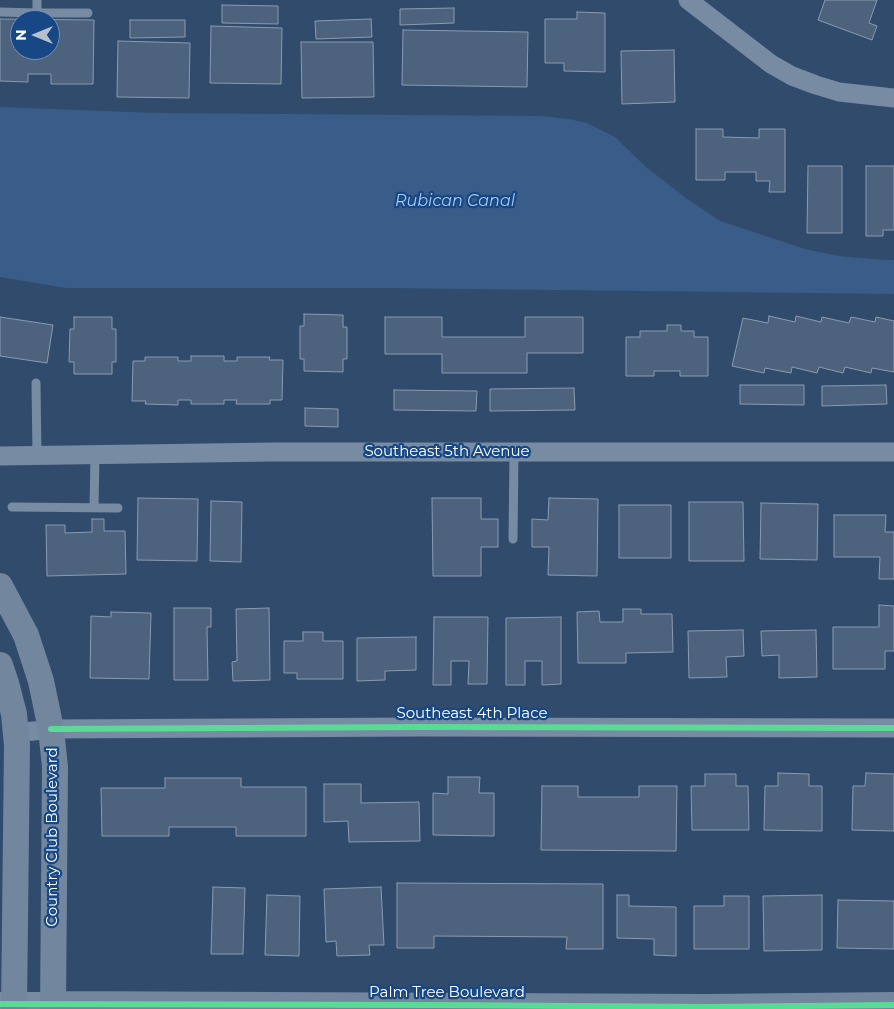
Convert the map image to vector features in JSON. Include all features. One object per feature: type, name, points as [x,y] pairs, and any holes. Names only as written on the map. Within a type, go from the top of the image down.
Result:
[{"type":"main road","name":"Country Club Boulevard","points":[[0,586],[26,635],[41,681],[51,729],[54,767],[53,1006]]},
{"type":"main road","points":[[0,665],[14,714],[17,745],[10,1006]]},
{"type":"main road","name":"Palm Tree Boulevard","points":[[53,1006],[711,1008],[894,1005]]},
{"type":"street","points":[[688,0],[771,64],[792,76],[839,92],[894,98]]},
{"type":"street","name":"Southeast 5th Avenue","points":[[0,456],[273,452],[894,452]]},
{"type":"street","name":"Southeast 4th Place","points":[[16,733],[51,729],[420,727],[894,728]]},
{"type":"street","name":"Palm Tree Boulevard","points":[[10,1006],[53,1006]]},
{"type":"lane","points":[[60,13],[88,13]]},
{"type":"lane","points":[[36,383],[37,456]]},
{"type":"lane","points":[[513,539],[514,452]]},
{"type":"lane","points":[[94,508],[95,455]]},
{"type":"lane","points":[[12,507],[118,508]]},
{"type":"water","name":"Rubican Canal","points":[[0,107],[157,113],[540,116],[569,119],[587,123],[615,137],[646,167],[720,221],[805,249],[839,256],[894,260],[894,294],[384,288],[66,288],[0,277]]},
{"type":"building","points":[[825,0],[877,0],[869,23],[877,26],[872,40],[818,20]]},
{"type":"building","points":[[222,5],[278,6],[278,24],[222,23]]},
{"type":"building","points":[[454,8],[454,23],[400,25],[400,9]]},
{"type":"building","points":[[577,12],[605,13],[605,72],[564,71],[564,63],[545,63],[545,19],[577,19]]},
{"type":"building","points":[[0,19],[10,19],[10,60],[60,60],[60,20],[94,20],[93,84],[51,84],[51,74],[28,74],[28,82],[0,81]]},
{"type":"building","points":[[371,19],[372,37],[316,39],[315,21]]},
{"type":"building","points":[[130,20],[185,20],[185,37],[130,38]]},
{"type":"building","points":[[211,26],[282,28],[281,84],[210,83]]},
{"type":"building","points":[[403,30],[528,32],[527,87],[402,85]]},
{"type":"building","points":[[118,41],[190,43],[189,98],[117,97]]},
{"type":"building","points":[[301,42],[373,42],[374,97],[302,98]]},
{"type":"building","points":[[674,50],[675,102],[622,104],[621,51]]},
{"type":"building","points":[[696,129],[723,129],[723,137],[759,138],[759,129],[785,129],[785,192],[769,192],[770,181],[756,181],[756,172],[725,172],[725,180],[696,180]]},
{"type":"building","points":[[808,166],[842,166],[842,233],[807,233]]},
{"type":"building","points":[[866,166],[894,166],[894,230],[883,230],[883,236],[866,236]]},
{"type":"building","points":[[304,314],[343,315],[343,327],[347,327],[347,359],[343,359],[343,372],[304,371],[304,359],[300,359],[300,326],[304,326]]},
{"type":"building","points":[[769,316],[795,322],[796,316],[821,322],[822,317],[849,323],[851,317],[875,322],[876,317],[894,321],[894,372],[872,368],[871,373],[845,367],[843,373],[819,367],[817,373],[792,367],[791,373],[765,368],[764,373],[732,366],[743,318],[768,323]]},
{"type":"building","points":[[0,317],[53,325],[47,363],[0,356]]},
{"type":"building","points":[[74,317],[112,317],[112,329],[116,329],[116,362],[112,362],[112,374],[74,374],[74,362],[69,362],[70,329],[74,329]]},
{"type":"building","points":[[385,317],[442,317],[442,337],[525,337],[525,317],[583,317],[583,353],[527,353],[527,373],[442,373],[442,354],[385,354]]},
{"type":"building","points":[[667,325],[681,325],[681,331],[694,331],[694,337],[708,337],[708,376],[680,376],[680,371],[654,371],[654,376],[626,376],[626,337],[640,337],[640,331],[667,331]]},
{"type":"building","points":[[191,356],[224,356],[224,361],[237,361],[237,357],[270,357],[269,360],[283,360],[282,400],[270,400],[270,404],[236,404],[237,400],[224,400],[224,404],[191,404],[191,400],[178,400],[178,405],[145,404],[146,401],[132,401],[133,361],[145,361],[145,357],[178,357],[178,361],[191,361]]},
{"type":"building","points":[[740,385],[804,385],[804,405],[740,404]]},
{"type":"building","points":[[886,385],[887,404],[822,406],[822,386]]},
{"type":"building","points":[[574,388],[575,410],[490,411],[490,389]]},
{"type":"building","points":[[394,390],[477,391],[476,411],[394,410]]},
{"type":"building","points":[[305,408],[338,409],[338,427],[305,426]]},
{"type":"building","points":[[138,498],[198,499],[197,561],[137,560]]},
{"type":"building","points":[[432,498],[481,498],[481,519],[498,519],[498,547],[481,547],[481,576],[433,576]]},
{"type":"building","points":[[549,498],[598,499],[597,576],[548,575],[549,547],[532,547],[532,519],[548,520]]},
{"type":"building","points":[[211,501],[242,502],[241,562],[210,561]]},
{"type":"building","points":[[689,502],[743,502],[744,561],[689,561]]},
{"type":"building","points":[[761,503],[818,504],[817,560],[760,559]]},
{"type":"building","points":[[619,505],[671,505],[671,558],[619,558]]},
{"type":"building","points":[[834,515],[886,515],[885,532],[894,532],[894,579],[879,579],[880,557],[834,557]]},
{"type":"building","points":[[92,519],[104,519],[104,531],[125,531],[126,574],[47,576],[46,525],[65,525],[65,533],[92,532]]},
{"type":"building","points":[[879,605],[894,606],[894,651],[885,651],[885,669],[833,669],[833,627],[879,627]]},
{"type":"building","points":[[174,608],[211,608],[211,627],[207,627],[208,680],[174,680]]},
{"type":"building","points":[[269,608],[270,680],[233,681],[232,662],[237,661],[236,609]]},
{"type":"building","points":[[623,609],[641,609],[641,614],[672,614],[673,652],[626,653],[626,663],[578,663],[577,612],[599,611],[600,622],[623,622]]},
{"type":"building","points":[[111,612],[151,613],[149,679],[90,678],[91,616],[111,617]]},
{"type":"building","points":[[434,617],[488,617],[487,684],[468,684],[469,661],[451,661],[451,685],[433,685]]},
{"type":"building","points":[[561,617],[561,684],[542,685],[542,661],[525,661],[525,685],[506,685],[506,618]]},
{"type":"building","points":[[743,630],[744,656],[726,657],[727,677],[689,678],[688,631]]},
{"type":"building","points":[[816,630],[817,677],[779,678],[779,655],[762,656],[761,631]]},
{"type":"building","points":[[303,632],[323,632],[323,641],[343,641],[343,679],[297,679],[297,673],[284,673],[284,641],[303,641]]},
{"type":"building","points":[[416,637],[416,670],[385,671],[385,680],[357,681],[357,638]]},
{"type":"building","points":[[778,773],[809,774],[809,786],[822,786],[822,831],[764,830],[765,786],[778,786]]},
{"type":"building","points":[[866,773],[894,774],[894,831],[852,830],[853,786],[865,786]]},
{"type":"building","points":[[705,774],[736,774],[736,786],[748,786],[749,830],[692,830],[691,786],[705,786]]},
{"type":"building","points":[[448,777],[480,777],[479,793],[494,793],[494,836],[433,835],[433,793],[448,794]]},
{"type":"building","points":[[165,778],[241,778],[241,787],[306,787],[306,836],[236,836],[236,827],[169,827],[169,836],[102,836],[101,788],[165,788]]},
{"type":"building","points":[[324,784],[361,784],[361,803],[419,802],[420,841],[349,842],[348,821],[324,822]]},
{"type":"building","points":[[542,786],[578,786],[578,797],[639,797],[639,786],[677,786],[676,851],[541,850]]},
{"type":"building","points":[[397,883],[603,884],[603,949],[566,949],[567,937],[434,936],[434,948],[397,948]]},
{"type":"building","points":[[213,887],[245,888],[243,954],[211,954]]},
{"type":"building","points":[[381,887],[384,945],[369,945],[370,955],[337,956],[336,941],[326,942],[324,889]]},
{"type":"building","points":[[267,895],[300,896],[299,956],[265,955]]},
{"type":"building","points":[[617,895],[629,895],[629,906],[676,907],[676,956],[654,955],[654,939],[617,938]]},
{"type":"building","points":[[822,895],[822,950],[764,951],[763,896]]},
{"type":"building","points":[[724,896],[749,896],[749,949],[694,949],[694,906],[724,906]]},
{"type":"building","points":[[838,900],[894,901],[894,949],[837,948]]},
{"type":"cycle path","points":[[51,729],[420,727],[894,728]]},
{"type":"cycle path","points":[[0,1004],[707,1007],[894,1005]]}]
